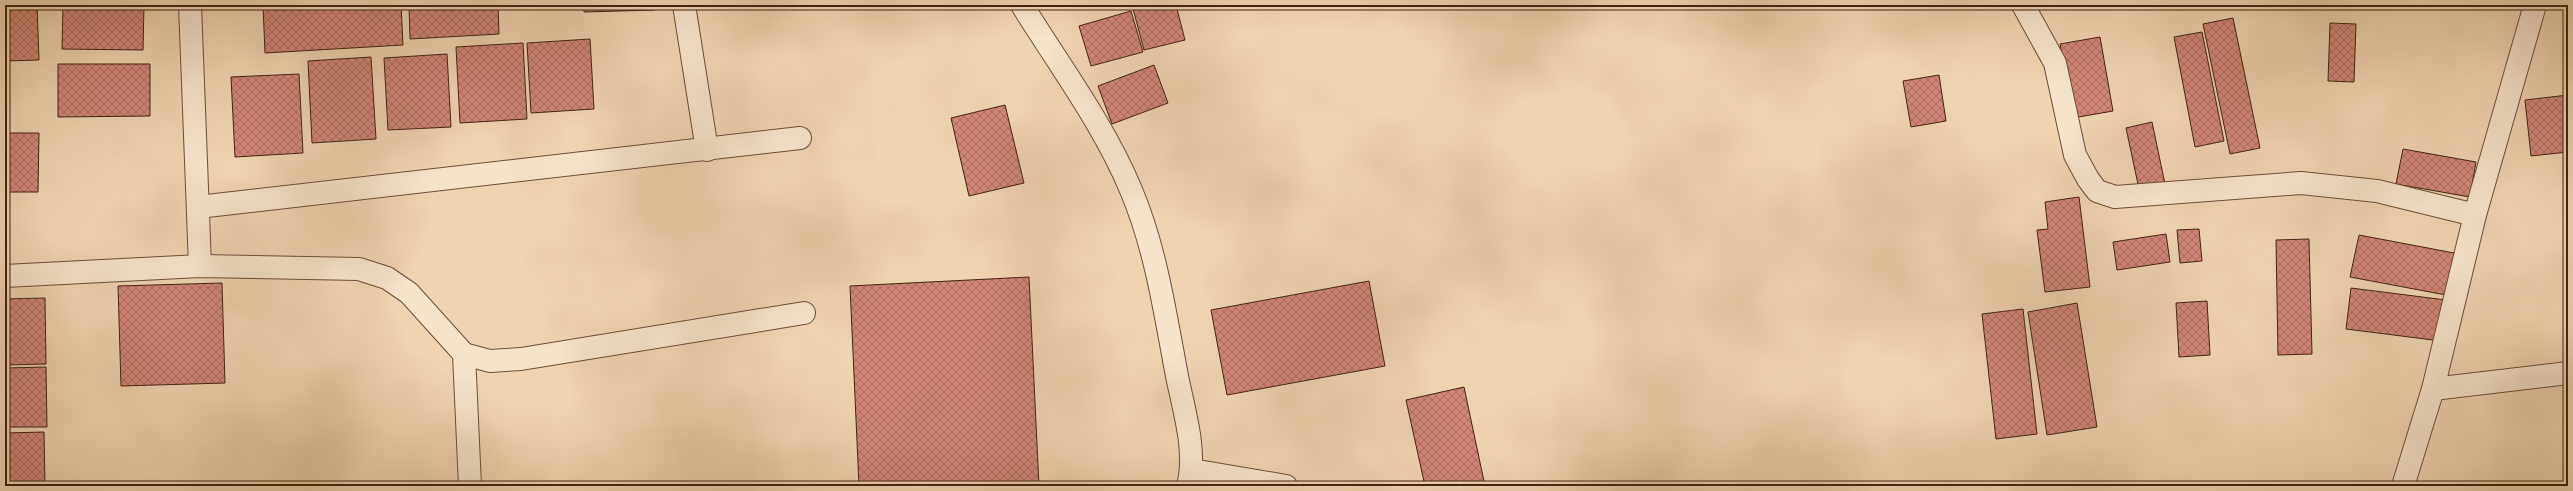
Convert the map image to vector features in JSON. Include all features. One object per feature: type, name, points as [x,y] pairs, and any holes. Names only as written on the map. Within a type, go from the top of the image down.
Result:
[{"type":"street","points":[[190,5],[200,266]]},
{"type":"street","points":[[684,5],[707,150]]},
{"type":"street","points":[[1022,5],[1111,148],[1132,191],[1153,255],[1189,434],[1190,478],[1286,486]]},
{"type":"street","points":[[2023,5],[2055,63],[2075,155],[2088,179],[2097,190],[2115,197],[2301,183],[2377,191],[2475,215]]},
{"type":"street","points":[[2403,486],[2433,389],[2475,215],[2535,5]]},
{"type":"street","points":[[198,206],[707,150],[800,138]]},
{"type":"street","points":[[5,276],[200,266],[359,269],[387,278],[409,293],[464,354],[490,361],[521,359],[804,312]]},
{"type":"street","points":[[464,354],[470,486]]},
{"type":"street","points":[[2433,389],[2568,373]]},
{"type":"building","points":[[5,5],[37,5],[39,60],[5,61]]},
{"type":"building","points":[[63,5],[144,5],[143,50],[62,49]]},
{"type":"building","points":[[263,5],[401,5],[403,45],[265,53]]},
{"type":"building","points":[[409,5],[498,5],[499,34],[410,39]]},
{"type":"building","points":[[584,5],[655,5],[655,10],[584,12]]},
{"type":"building","points":[[1132,5],[1176,5],[1185,40],[1144,50]]},
{"type":"building","points":[[1131,11],[1143,52],[1091,66],[1079,26]]},
{"type":"building","points":[[2233,18],[2260,148],[2230,154],[2203,24]]},
{"type":"building","points":[[2330,23],[2356,24],[2354,82],[2328,81]]},
{"type":"building","points":[[2202,32],[2224,141],[2195,147],[2174,37]]},
{"type":"building","points":[[2100,37],[2113,111],[2073,118],[2060,44]]},
{"type":"building","points":[[590,39],[594,109],[531,113],[527,43]]},
{"type":"building","points":[[523,43],[527,119],[460,123],[456,47]]},
{"type":"building","points":[[447,54],[451,127],[388,130],[384,58]]},
{"type":"building","points":[[371,57],[376,139],[312,143],[308,61]]},
{"type":"building","points":[[58,64],[150,64],[150,116],[58,117]]},
{"type":"building","points":[[1154,65],[1168,103],[1112,124],[1098,86]]},
{"type":"building","points":[[299,74],[303,153],[235,157],[231,77]]},
{"type":"building","points":[[1939,75],[1946,121],[1911,127],[1903,81]]},
{"type":"building","points":[[2568,95],[2568,152],[2531,156],[2525,100]]},
{"type":"building","points":[[1005,105],[1024,183],[969,196],[951,118]]},
{"type":"building","points":[[2152,122],[2165,184],[2139,189],[2126,128]]},
{"type":"building","points":[[5,133],[39,133],[38,192],[5,192]]},
{"type":"building","points":[[2403,149],[2476,162],[2470,197],[2396,184]]},
{"type":"building","points":[[2079,197],[2090,287],[2045,292],[2037,230],[2048,229],[2045,202]]},
{"type":"building","points":[[2199,229],[2202,261],[2180,263],[2177,230]]},
{"type":"building","points":[[2166,234],[2170,262],[2117,270],[2113,242]]},
{"type":"building","points":[[2359,235],[2454,253],[2446,295],[2350,277]]},
{"type":"building","points":[[2309,239],[2312,354],[2278,355],[2276,240]]},
{"type":"building","points":[[1029,277],[1039,486],[859,486],[850,286]]},
{"type":"building","points":[[1369,281],[1385,366],[1227,395],[1211,310]]},
{"type":"building","points":[[222,283],[225,383],[121,386],[118,286]]},
{"type":"building","points":[[2351,288],[2446,300],[2441,341],[2346,329]]},
{"type":"building","points":[[45,298],[46,364],[5,365],[5,299]]},
{"type":"building","points":[[2207,301],[2210,355],[2179,357],[2176,303]]},
{"type":"building","points":[[2077,303],[2097,427],[2047,435],[2028,312]]},
{"type":"building","points":[[2023,309],[2037,434],[1996,439],[1982,314]]},
{"type":"building","points":[[46,367],[47,427],[5,427],[5,368]]},
{"type":"building","points":[[1464,387],[1485,486],[1425,486],[1406,400]]},
{"type":"building","points":[[44,432],[45,486],[5,486],[5,433]]}]
